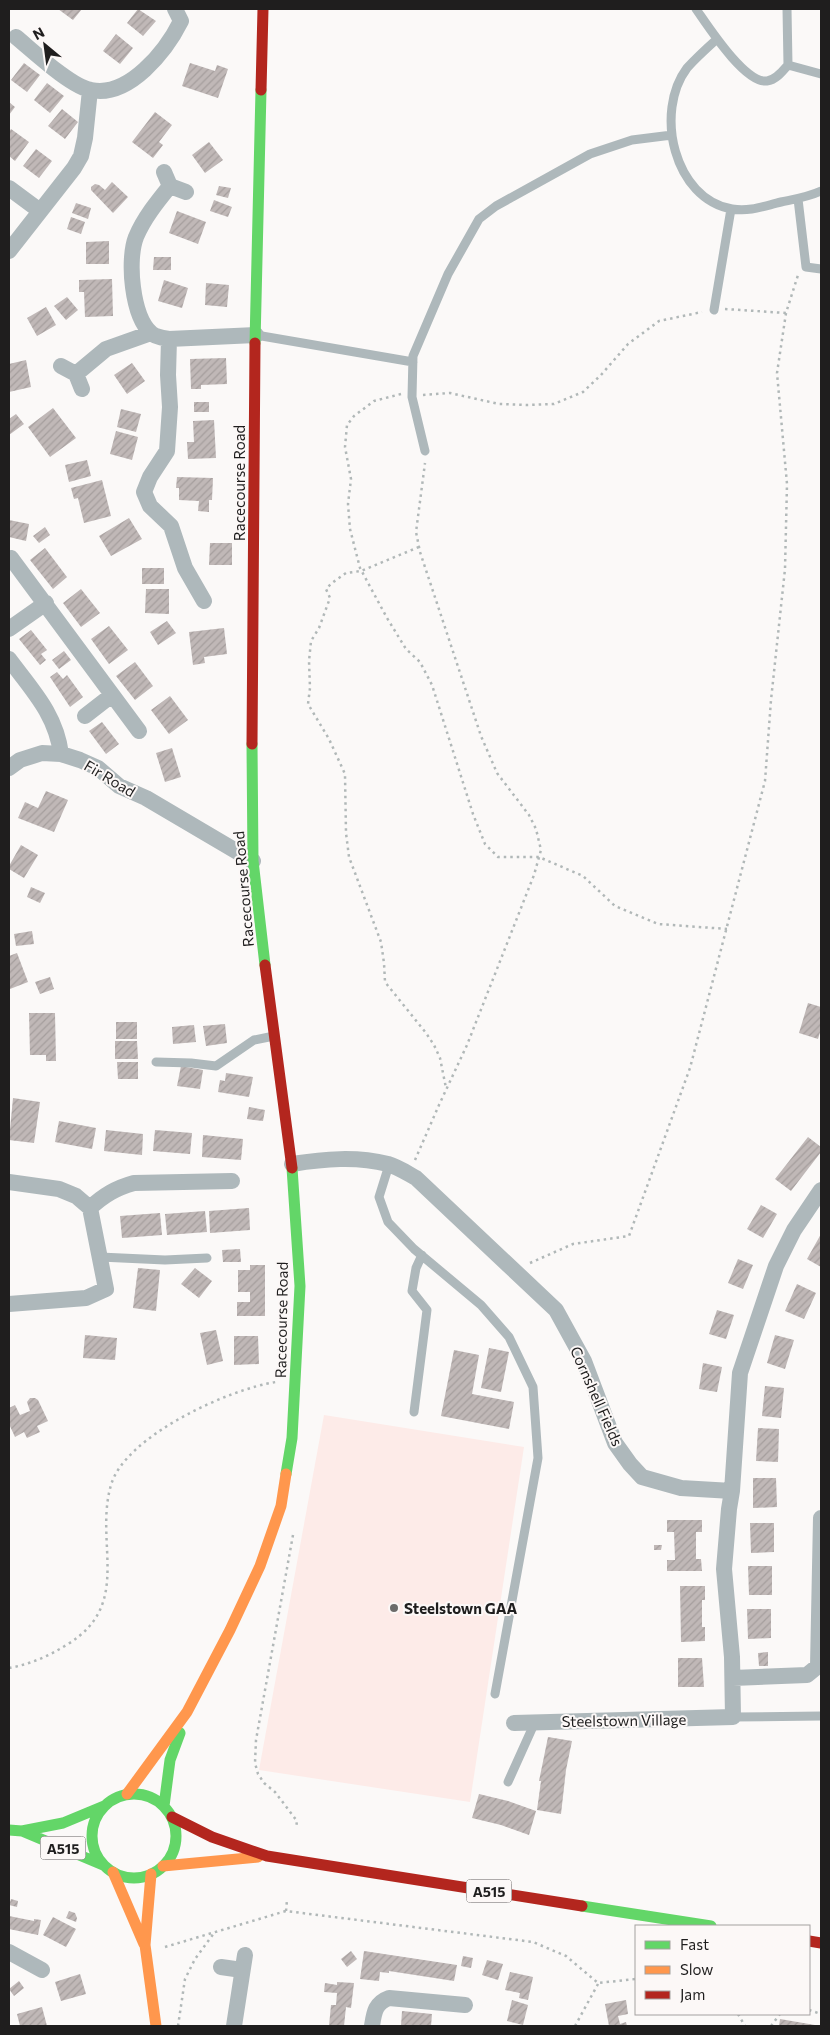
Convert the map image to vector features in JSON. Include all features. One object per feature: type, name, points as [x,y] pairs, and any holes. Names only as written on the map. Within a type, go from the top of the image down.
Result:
[{"type":"main road","name":"Racecourse Road","points":[[164,1806],[170,1760],[187,1712],[230,1630],[260,1566],[281,1506],[292,1438],[300,1286],[292,1164],[274,1036],[253,861],[252,682],[256,335],[263,9]]},
{"type":"main road","name":"Racecourse Road","points":[[127,1794],[187,1712]]},
{"type":"main road","name":"A515","points":[[22,1831],[103,1865],[113,1872],[126,1877],[139,1878],[151,1874],[163,1866],[171,1856],[176,1830],[172,1817],[164,1806],[152,1798],[140,1794],[127,1794],[114,1798],[104,1806],[96,1816],[92,1829],[92,1842],[96,1854],[103,1865]]},
{"type":"main road","name":"A515","points":[[9,1830],[22,1831],[63,1823],[104,1806]]},
{"type":"main road","name":"A515","points":[[172,1817],[212,1837],[267,1856],[705,1925]]},
{"type":"main road","name":"A515","points":[[163,1866],[267,1856]]},
{"type":"main road","points":[[113,1872],[146,1949]]},
{"type":"main road","points":[[151,1874],[146,1949],[156,2026]]},
{"type":"street","points":[[16,37],[65,77],[90,90],[109,90],[124,84],[151,65],[172,39],[181,22],[175,9]]},
{"type":"street","points":[[9,250],[74,168],[81,156],[90,90]]},
{"type":"street","points":[[186,192],[167,179],[136,239],[132,264],[132,287],[146,327],[155,336],[169,339],[256,335]]},
{"type":"street","points":[[9,188],[40,211]]},
{"type":"street","points":[[61,366],[79,381],[106,350],[151,333]]},
{"type":"street","points":[[169,339],[168,375],[170,407],[167,451],[150,477],[144,492],[150,506],[171,526],[185,568],[204,601]]},
{"type":"street","points":[[11,558],[139,731]]},
{"type":"street","points":[[9,629],[46,603]]},
{"type":"street","points":[[9,659],[50,714],[59,735],[61,754],[42,753],[20,760],[9,768]]},
{"type":"street","points":[[85,716],[112,695]]},
{"type":"street","name":"Fir Road","points":[[61,754],[98,768],[119,786],[146,798],[253,861]]},
{"type":"street","name":"Cornshell Fields","points":[[292,1164],[320,1160],[352,1159],[389,1164],[416,1178],[556,1310],[584,1360],[616,1444],[642,1477],[680,1488],[732,1491]]},
{"type":"street","points":[[90,1208],[102,1196],[134,1182],[232,1181]]},
{"type":"street","points":[[9,1182],[59,1188],[76,1196],[90,1208],[106,1289],[86,1298],[9,1304]]},
{"type":"street","points":[[733,1717],[733,1678],[724,1569],[732,1491],[740,1373],[776,1266],[794,1230],[821,1190]]},
{"type":"street","points":[[733,1678],[807,1674],[818,1666],[821,1518]]},
{"type":"street","name":"Steelstown Village","points":[[514,1723],[733,1717]]},
{"type":"street","points":[[9,1952],[42,1970]]},
{"type":"street","points":[[221,1967],[244,1963],[234,2026]]},
{"type":"street","points":[[372,2026],[378,2004],[389,1998],[465,2005]]},
{"type":"lane","points":[[696,9],[717,39],[741,67],[756,79],[768,81],[780,75],[788,65],[788,9]]},
{"type":"lane","points":[[717,39],[687,69],[675,94],[670,125],[680,165],[690,184],[710,200],[731,209],[755,210],[821,191]]},
{"type":"lane","points":[[788,65],[821,74]]},
{"type":"lane","points":[[425,451],[412,394],[413,356],[448,274],[479,220],[496,206],[590,154],[632,140],[672,135]]},
{"type":"lane","points":[[798,199],[806,267],[821,269]]},
{"type":"lane","points":[[714,310],[731,209]]},
{"type":"lane","points":[[256,335],[413,362]]},
{"type":"lane","points":[[156,1062],[216,1066],[254,1040],[274,1036]]},
{"type":"lane","points":[[389,1164],[379,1196],[388,1222],[422,1255],[481,1305],[509,1337],[533,1387],[538,1458],[494,1694]]},
{"type":"lane","points":[[414,1412],[427,1310],[424,1304],[415,1298],[412,1291],[416,1268],[422,1255]]},
{"type":"lane","points":[[100,1257],[165,1260],[207,1258]]},
{"type":"lane","points":[[733,1717],[821,1716]]},
{"type":"lane","points":[[508,1782],[535,1722]]},
{"type":"path","points":[[518,1273],[531,1262],[573,1244],[629,1236],[690,1068],[765,781],[771,700],[785,570],[787,484],[777,372],[786,313],[798,274],[806,267]]},
{"type":"path","points":[[727,930],[658,924],[615,906],[583,876],[539,857],[498,857],[485,844],[462,784],[432,685],[420,662],[406,648],[387,618],[361,571],[350,529],[348,504],[351,480],[345,447],[347,425],[354,416],[374,402],[391,395],[450,393],[499,404],[554,404],[583,392],[628,344],[659,321],[714,310],[786,313]]},
{"type":"path","points":[[406,1173],[417,1158],[467,1045],[534,875],[541,850],[536,829],[530,815],[497,773],[481,736],[419,547],[416,532],[425,472],[425,451]]},
{"type":"path","points":[[419,547],[361,571],[346,573],[326,589],[330,598],[319,628],[311,642],[308,661],[310,688],[308,704],[329,740],[345,774],[346,833],[349,857],[380,942],[385,982],[434,1045],[444,1073],[446,1090]]},
{"type":"path","points":[[9,1668],[45,1658],[75,1640],[92,1626],[102,1606],[108,1582],[107,1503],[111,1483],[117,1470],[128,1457],[149,1438],[220,1398],[262,1384],[295,1379]]},
{"type":"path","points":[[294,1528],[256,1740],[255,1763],[258,1774],[264,1783],[275,1792],[297,1821],[296,1828]]},
{"type":"path","points":[[286,1911],[287,1900]]},
{"type":"path","points":[[146,1949],[215,1932],[286,1911],[533,1942],[566,1956],[598,1983],[635,1979]]},
{"type":"path","points":[[178,2026],[185,1979],[195,1959],[215,1932]]},
{"type":"path","points":[[575,2026],[598,1983]]},
{"type":"path","points":[[739,2015],[745,2026]]},
{"type":"path","points":[[771,2026],[779,2015]]},
{"type":"shaded area","name":"Steelstown GAA","points":[[324,1415],[524,1447],[470,1802],[259,1770]]},
{"type":"building","points":[[58,9],[82,9],[73,20]]},
{"type":"building","points":[[138,9],[156,21],[143,36],[127,23]]},
{"type":"building","points":[[116,34],[133,48],[120,64],[103,51]]},
{"type":"building","points":[[24,63],[40,75],[27,92],[11,80]]},
{"type":"building","points":[[190,63],[215,71],[217,65],[228,69],[218,98],[182,86]]},
{"type":"building","points":[[47,83],[64,96],[50,113],[34,100]]},
{"type":"building","points":[[9,102],[15,107],[9,115]]},
{"type":"building","points":[[62,109],[78,122],[65,139],[48,126]]},
{"type":"building","points":[[155,112],[172,125],[159,142],[163,145],[153,158],[132,142]]},
{"type":"building","points":[[11,129],[29,142],[15,161],[9,156],[9,132]]},
{"type":"building","points":[[209,142],[223,160],[205,173],[192,155]]},
{"type":"building","points":[[36,149],[52,161],[39,178],[23,166]]},
{"type":"building","points":[[112,182],[128,197],[113,213],[91,190],[91,187],[95,184],[105,190]]},
{"type":"building","points":[[219,186],[231,188],[228,198],[216,195]]},
{"type":"building","points":[[214,200],[232,207],[228,217],[210,211]]},
{"type":"building","points":[[76,203],[91,208],[88,219],[72,213]]},
{"type":"building","points":[[177,211],[206,222],[198,244],[169,233]]},
{"type":"building","points":[[71,217],[85,222],[81,234],[67,229]]},
{"type":"building","points":[[109,241],[109,264],[86,264],[86,242]]},
{"type":"building","points":[[154,257],[171,257],[171,270],[153,270]]},
{"type":"building","points":[[112,279],[113,316],[85,317],[84,292],[79,292],[79,280]]},
{"type":"building","points":[[164,280],[188,288],[182,308],[158,301]]},
{"type":"building","points":[[206,283],[229,285],[227,307],[205,305]]},
{"type":"building","points":[[67,297],[78,310],[66,320],[54,306]]},
{"type":"building","points":[[46,307],[56,325],[37,336],[27,318]]},
{"type":"building","points":[[226,358],[227,384],[201,385],[201,389],[191,389],[190,359]]},
{"type":"building","points":[[26,360],[31,387],[9,392],[9,364]]},
{"type":"building","points":[[132,363],[145,381],[127,394],[114,375]]},
{"type":"building","points":[[194,402],[209,402],[209,412],[194,412]]},
{"type":"building","points":[[53,408],[76,438],[50,457],[28,427]]},
{"type":"building","points":[[121,409],[141,414],[136,432],[117,427]]},
{"type":"building","points":[[16,414],[24,424],[9,435],[9,419]]},
{"type":"building","points":[[214,420],[216,458],[188,459],[187,442],[194,442],[193,421]]},
{"type":"building","points":[[116,431],[138,437],[132,460],[110,454]]},
{"type":"building","points":[[87,460],[91,476],[69,482],[65,465]]},
{"type":"building","points":[[177,477],[213,478],[212,500],[209,500],[209,512],[198,511],[199,501],[179,500],[179,488],[176,488]]},
{"type":"building","points":[[102,480],[111,516],[84,523],[78,498],[74,499],[71,488]]},
{"type":"building","points":[[129,518],[142,539],[111,556],[99,536]]},
{"type":"building","points":[[9,520],[29,524],[26,541],[9,537]]},
{"type":"building","points":[[45,527],[50,535],[39,543],[33,536]]},
{"type":"building","points":[[210,543],[232,543],[232,565],[209,565]]},
{"type":"building","points":[[45,548],[67,577],[53,589],[30,560]]},
{"type":"building","points":[[142,568],[164,568],[164,584],[142,584]]},
{"type":"building","points":[[81,589],[100,613],[81,627],[63,603]]},
{"type":"building","points":[[146,589],[169,589],[169,614],[145,613]]},
{"type":"building","points":[[167,621],[176,633],[158,645],[150,632]]},
{"type":"building","points":[[109,626],[128,650],[109,664],[91,639]]},
{"type":"building","points":[[224,628],[227,654],[204,657],[205,663],[193,665],[189,632]]},
{"type":"building","points":[[31,630],[47,650],[41,654],[46,660],[40,665],[19,639]]},
{"type":"building","points":[[64,651],[71,660],[59,669],[52,660]]},
{"type":"building","points":[[135,662],[153,686],[135,700],[116,676]]},
{"type":"building","points":[[57,672],[63,679],[67,675],[83,697],[70,707],[50,677]]},
{"type":"building","points":[[170,696],[188,720],[169,734],[151,710]]},
{"type":"building","points":[[102,722],[119,744],[106,754],[89,731]]},
{"type":"building","points":[[172,748],[181,777],[165,782],[156,753]]},
{"type":"building","points":[[46,791],[68,800],[54,832],[18,818],[25,802],[38,808]]},
{"type":"building","points":[[21,845],[38,855],[24,878],[9,869]]},
{"type":"building","points":[[31,887],[45,893],[40,903],[27,897]]},
{"type":"building","points":[[32,931],[34,944],[16,946],[14,934]]},
{"type":"building","points":[[17,953],[28,982],[10,989],[9,956]]},
{"type":"building","points":[[50,977],[54,989],[40,994],[35,982]]},
{"type":"building","points":[[808,1003],[821,1007],[821,1029],[818,1039],[799,1033]]},
{"type":"building","points":[[29,1013],[55,1013],[56,1061],[46,1061],[46,1055],[30,1055]]},
{"type":"building","points":[[116,1022],[137,1022],[137,1039],[116,1039]]},
{"type":"building","points":[[225,1024],[227,1043],[206,1046],[203,1026]]},
{"type":"building","points":[[194,1025],[196,1042],[173,1044],[172,1027]]},
{"type":"building","points":[[115,1041],[137,1041],[138,1059],[115,1059]]},
{"type":"building","points":[[117,1062],[138,1062],[138,1079],[118,1079]]},
{"type":"building","points":[[181,1066],[203,1070],[200,1089],[177,1086]]},
{"type":"building","points":[[226,1073],[253,1077],[249,1097],[218,1092],[220,1080],[225,1081]]},
{"type":"building","points":[[13,1098],[40,1102],[34,1143],[9,1140]]},
{"type":"building","points":[[249,1107],[265,1110],[263,1121],[247,1119]]},
{"type":"building","points":[[59,1121],[96,1128],[92,1149],[55,1142]]},
{"type":"building","points":[[106,1130],[143,1134],[142,1155],[104,1151]]},
{"type":"building","points":[[155,1130],[192,1133],[190,1154],[153,1151]]},
{"type":"building","points":[[203,1135],[243,1139],[241,1160],[202,1157]]},
{"type":"building","points":[[808,1137],[821,1147],[821,1152],[791,1191],[775,1179]]},
{"type":"building","points":[[761,1205],[777,1214],[763,1238],[747,1229]]},
{"type":"building","points":[[249,1208],[250,1230],[210,1233],[209,1211]]},
{"type":"building","points":[[205,1211],[207,1232],[167,1235],[165,1214]]},
{"type":"building","points":[[160,1213],[162,1235],[122,1238],[120,1216]]},
{"type":"building","points":[[821,1234],[821,1267],[807,1259]]},
{"type":"building","points":[[240,1249],[241,1262],[223,1262],[222,1250]]},
{"type":"building","points":[[738,1259],[753,1265],[743,1289],[728,1283]]},
{"type":"building","points":[[250,1265],[265,1265],[265,1316],[237,1316],[237,1302],[250,1302],[250,1292],[238,1292],[238,1270],[250,1270]]},
{"type":"building","points":[[138,1268],[160,1270],[156,1311],[133,1308]]},
{"type":"building","points":[[195,1268],[212,1281],[199,1298],[181,1284]]},
{"type":"building","points":[[797,1284],[816,1293],[804,1319],[785,1311]]},
{"type":"building","points":[[717,1310],[734,1315],[726,1339],[709,1334]]},
{"type":"building","points":[[216,1330],[223,1361],[207,1365],[200,1333]]},
{"type":"building","points":[[85,1335],[117,1338],[115,1360],[83,1358]]},
{"type":"building","points":[[775,1335],[794,1340],[785,1369],[767,1363]]},
{"type":"building","points":[[234,1336],[258,1336],[259,1364],[234,1365]]},
{"type":"building","points":[[489,1348],[509,1352],[501,1392],[481,1388]]},
{"type":"building","points":[[454,1350],[479,1355],[472,1394],[514,1402],[509,1429],[441,1416]]},
{"type":"building","points":[[703,1363],[722,1367],[717,1392],[699,1389]]},
{"type":"building","points":[[765,1386],[784,1388],[781,1418],[762,1416]]},
{"type":"building","points":[[30,1398],[38,1400],[48,1421],[37,1426],[40,1432],[27,1438],[24,1432],[15,1437],[9,1424],[9,1408],[15,1405],[20,1415],[30,1411],[27,1402]]},
{"type":"building","points":[[758,1428],[779,1429],[778,1462],[756,1461]]},
{"type":"building","points":[[753,1478],[776,1478],[777,1507],[753,1508]]},
{"type":"building","points":[[667,1520],[702,1520],[702,1532],[696,1532],[696,1559],[701,1559],[702,1571],[667,1571],[667,1560],[675,1560],[674,1532],[667,1532]]},
{"type":"building","points":[[750,1523],[774,1523],[774,1552],[751,1553]]},
{"type":"building","points":[[654,1545],[662,1545],[661,1550],[654,1550]]},
{"type":"building","points":[[748,1566],[772,1566],[772,1595],[749,1595]]},
{"type":"building","points":[[680,1586],[705,1586],[705,1600],[702,1600],[702,1627],[705,1627],[705,1641],[681,1642]]},
{"type":"building","points":[[747,1609],[771,1609],[771,1638],[748,1639]]},
{"type":"building","points":[[768,1652],[768,1666],[759,1666],[758,1653]]},
{"type":"building","points":[[678,1658],[702,1658],[704,1687],[678,1687]]},
{"type":"building","points":[[548,1737],[572,1741],[566,1770],[561,1814],[537,1810],[541,1781],[539,1781]]},
{"type":"building","points":[[479,1794],[508,1801],[536,1811],[529,1835],[501,1825],[472,1818]]},
{"type":"building","points":[[11,1899],[18,1901],[17,1907],[9,1905]]},
{"type":"building","points":[[69,1911],[75,1913],[76,1922],[66,1918]]},
{"type":"building","points":[[9,1916],[34,1921],[34,1919],[41,1920],[38,1935],[9,1929]]},
{"type":"building","points":[[53,1917],[76,1929],[66,1947],[43,1935]]},
{"type":"building","points":[[351,1951],[357,1959],[347,1967],[341,1959]]},
{"type":"building","points":[[364,1951],[457,1965],[454,1981],[389,1971],[389,1973],[380,1972],[379,1981],[360,1979]]},
{"type":"building","points":[[463,1956],[473,1958],[471,1968],[461,1966]]},
{"type":"building","points":[[487,1960],[503,1964],[498,1980],[482,1975]]},
{"type":"building","points":[[510,1972],[533,1977],[528,2000],[519,1998],[520,1993],[505,1990]]},
{"type":"building","points":[[80,1974],[86,1994],[61,2001],[55,1982]]},
{"type":"building","points":[[19,1981],[24,1988],[14,1996],[9,1989]]},
{"type":"building","points":[[337,1982],[354,1983],[351,2008],[346,2007],[344,2026],[329,2026],[331,2005],[336,2005],[337,1993],[324,1992],[325,1983],[337,1985]]},
{"type":"building","points":[[512,2000],[528,2005],[523,2025],[507,2021]]},
{"type":"building","points":[[626,2000],[628,2014],[618,2016],[620,2024],[626,2022],[627,2026],[609,2026],[605,2004]]},
{"type":"building","points":[[42,2007],[47,2026],[20,2026],[17,2014]]},
{"type":"building","points":[[402,2011],[432,2014],[431,2026],[401,2026]]},
{"type":"building","points":[[780,2019],[815,2025],[815,2026],[779,2026]]},
{"type":"traffic: fast","points":[[255,343],[261,90]]},
{"type":"traffic: fast","points":[[252,744],[253,861],[265,965]]},
{"type":"traffic: fast","points":[[286,1474],[292,1438],[300,1286],[292,1168]]},
{"type":"traffic: fast","points":[[164,1806],[170,1760],[180,1733]]},
{"type":"traffic: fast","points":[[134,1794],[150,1797],[164,1806],[173,1820],[176,1836],[173,1852],[164,1866],[150,1875],[134,1878],[118,1875],[104,1866],[95,1852],[92,1836],[95,1820],[104,1806],[118,1797],[134,1794]]},
{"type":"traffic: fast","points":[[22,1831],[63,1823],[104,1806]]},
{"type":"traffic: fast","points":[[9,1830],[22,1831],[103,1865]]},
{"type":"traffic: fast","points":[[582,1906],[705,1925]]},
{"type":"traffic: slow","points":[[127,1794],[187,1712],[230,1630],[260,1566],[281,1506],[286,1474]]},
{"type":"traffic: slow","points":[[163,1866],[258,1857]]},
{"type":"traffic: slow","points":[[113,1872],[144,1944]]},
{"type":"traffic: slow","points":[[151,1874],[145,1945],[156,2026]]},
{"type":"traffic: jam","points":[[261,90],[263,9]]},
{"type":"traffic: jam","points":[[252,744],[255,343]]},
{"type":"traffic: jam","points":[[265,965],[292,1168]]},
{"type":"traffic: jam","points":[[172,1817],[212,1837],[267,1856],[582,1906]]},
{"type":"traffic: jam","points":[[810,1941],[821,1943]]},
{"type":"place","name":"Steelstown GAA","points":[[394,1608]]}]
